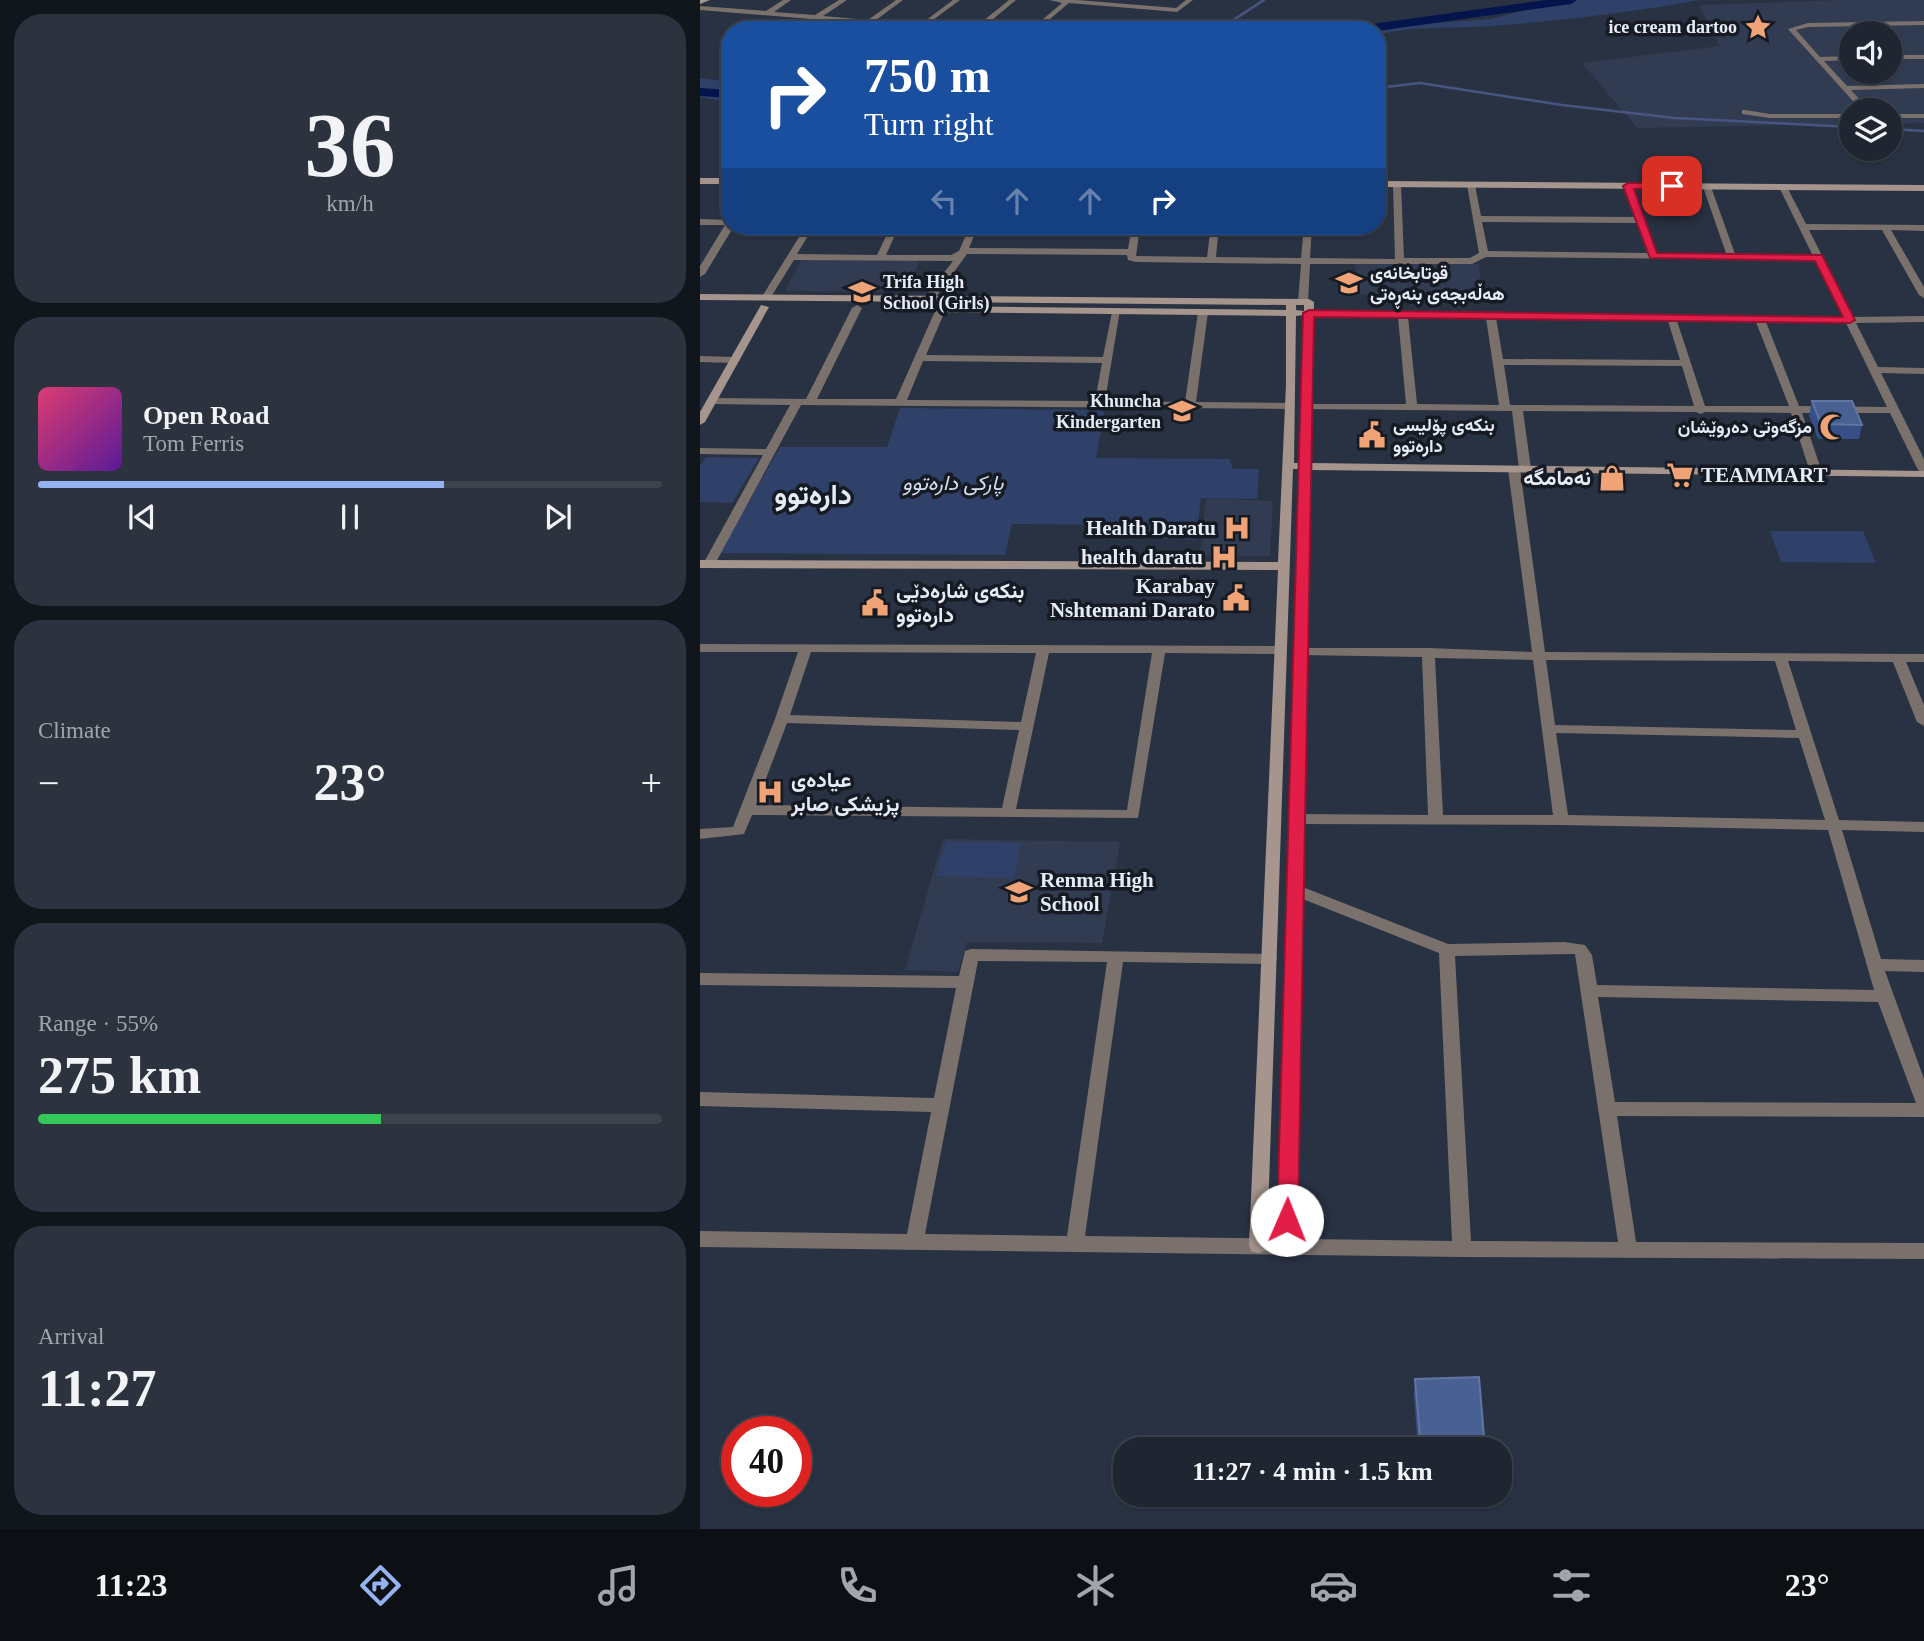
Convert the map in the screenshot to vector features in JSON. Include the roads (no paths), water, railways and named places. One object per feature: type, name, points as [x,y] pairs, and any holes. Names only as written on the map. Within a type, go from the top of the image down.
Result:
[{"type":"street","points":[[700,2],[707,0]]},
{"type":"street","points":[[766,14],[788,0]]},
{"type":"street","points":[[817,17],[844,0]]},
{"type":"street","points":[[870,21],[900,0]]},
{"type":"street","points":[[929,21],[957,0]]},
{"type":"street","points":[[986,21],[1013,0]]},
{"type":"street","points":[[1052,0],[1177,10],[1190,0]]},
{"type":"street","points":[[1044,21],[1069,1]]},
{"type":"street","points":[[700,8],[859,21]]},
{"type":"street","points":[[1855,98],[1791,29],[1808,25],[1924,23]]},
{"type":"street","points":[[1902,57],[1920,57],[1924,64]]},
{"type":"street","points":[[1819,59],[1839,58]]},
{"type":"street","points":[[1846,88],[1924,86]]},
{"type":"street","points":[[1745,112],[1770,116],[1839,116]]},
{"type":"street","points":[[1902,116],[1924,116]]},
{"type":"street","points":[[700,181],[721,181]]},
{"type":"street","points":[[1386,181],[1924,182]]},
{"type":"street","points":[[1386,182],[1628,186],[1671,183],[1707,187],[1924,188]]},
{"type":"street","points":[[1397,184],[1401,261]]},
{"type":"street","points":[[1471,185],[1484,254]]},
{"type":"street","points":[[1628,186],[1653,256]]},
{"type":"street","points":[[1707,187],[1732,257]]},
{"type":"street","points":[[1287,466],[1924,472],[1783,187]]},
{"type":"street","points":[[1478,219],[1640,220]]},
{"type":"street","points":[[700,222],[721,223]]},
{"type":"street","points":[[1802,227],[1924,228]]},
{"type":"street","points":[[1885,228],[1924,295]]},
{"type":"street","points":[[700,274],[723,235]]},
{"type":"street","points":[[700,422],[805,235]]},
{"type":"street","points":[[880,257],[891,235]]},
{"type":"street","points":[[930,299],[935,287],[957,263],[970,235]]},
{"type":"street","points":[[1134,235],[1130,252],[1131,258],[1136,259],[1472,261],[1484,254],[1818,257]]},
{"type":"street","points":[[1211,259],[1214,235]]},
{"type":"street","points":[[1258,1245],[1287,466],[1290,406],[1308,261],[1308,235]]},
{"type":"street","points":[[792,257],[1130,252]]},
{"type":"street","points":[[700,297],[856,308],[944,304],[1301,306],[1404,315],[1924,319]]},
{"type":"street","points":[[700,306],[930,299],[944,304],[1117,312],[1203,312],[1301,306]]},
{"type":"street","points":[[900,403],[944,304]]},
{"type":"street","points":[[1287,1246],[1307,407],[1301,306]]},
{"type":"street","points":[[856,308],[804,402],[770,452],[705,564],[1283,566],[1291,572],[1304,566]]},
{"type":"street","points":[[1099,405],[1117,312]]},
{"type":"street","points":[[1190,406],[1203,312]]},
{"type":"street","points":[[1404,315],[1412,408]]},
{"type":"street","points":[[1491,316],[1497,362],[1511,408],[1520,469],[1561,820]]},
{"type":"street","points":[[1672,318],[1701,411]]},
{"type":"street","points":[[1760,319],[1796,411],[1816,472]]},
{"type":"street","points":[[919,358],[1107,359]]},
{"type":"street","points":[[700,359],[735,360]]},
{"type":"street","points":[[1497,362],[1687,363]]},
{"type":"street","points":[[1875,370],[1924,371]]},
{"type":"street","points":[[712,401],[1290,406]]},
{"type":"street","points":[[1307,407],[1894,410]]},
{"type":"street","points":[[1289,429],[1305,429]]},
{"type":"street","points":[[700,451],[770,452]]},
{"type":"street","points":[[700,648],[1280,650]]},
{"type":"street","points":[[700,834],[739,831],[806,648]]},
{"type":"street","points":[[1008,813],[1025,726],[1044,650]]},
{"type":"street","points":[[747,810],[1133,815],[1159,651]]},
{"type":"street","points":[[1302,651],[1540,656],[1924,657]]},
{"type":"street","points":[[1428,652],[1436,821]]},
{"type":"street","points":[[1780,657],[1884,996],[1924,1102]]},
{"type":"street","points":[[1898,657],[1924,722]]},
{"type":"street","points":[[782,719],[1025,726]]},
{"type":"street","points":[[1550,729],[1805,734]]},
{"type":"street","points":[[1296,819],[1833,823],[1924,827]]},
{"type":"street","points":[[1294,890],[1447,950],[1579,949],[1584,955],[1628,1248]]},
{"type":"street","points":[[1447,950],[1462,1249]]},
{"type":"street","points":[[914,1243],[939,1105],[971,955],[1269,958]]},
{"type":"street","points":[[1075,1243],[1116,956]]},
{"type":"street","points":[[1875,965],[1924,966]]},
{"type":"street","points":[[700,979],[965,982]]},
{"type":"street","points":[[1588,991],[1884,996]]},
{"type":"street","points":[[700,1099],[939,1105]]},
{"type":"street","points":[[1609,1109],[1924,1110]]},
{"type":"street","points":[[700,1239],[1462,1249],[1924,1251]]},
{"type":"waterway","points":[[1232,21],[1264,0]]},
{"type":"waterway","points":[[1386,26],[1571,0]]},
{"type":"waterway","points":[[1386,87],[1420,83],[1562,105],[1674,118],[1839,126]]},
{"type":"waterway","points":[[700,92],[721,93]]},
{"type":"waterway","points":[[1902,130],[1924,131]]},
{"type":"place","name":"ice cream dartoo","points":[[1758,27]]},
{"type":"place","name":"قوتابخانەی هەڵەبجەی بنەڕەتی","points":[[1349,283]]},
{"type":"place","name":"Trifa High School (Girls)","points":[[862,292]]},
{"type":"place","name":"Khuncha Kindergarten","points":[[1182,411]]},
{"type":"place","name":"مزگەوتی دەروێشان","points":[[1833,427]]},
{"type":"place","name":"بنکەی پۆلیسی دارەتوو","points":[[1372,435]]},
{"type":"place","name":"TEAMMART","points":[[1680,475]]},
{"type":"place","name":"نەمامگە","points":[[1612,478]]},
{"type":"place","name":"Health Daratu","points":[[1237,528]]},
{"type":"place","name":"health daratu","points":[[1224,557]]},
{"type":"place","name":"Karabay Nshtemani Darato","points":[[1236,598]]},
{"type":"place","name":"بنکەی شارەدێی دارەتوو","points":[[875,603]]},
{"type":"place","name":"عیادەی پزیشکی صابر","points":[[770,792]]},
{"type":"place","name":"Renma High School","points":[[1019,892]]},
{"type":"district","name":"دارەتوو","points":[[813,494]]},
{"type":"park label","name":"پارکی دارەتوو","points":[[953,483]]}]
